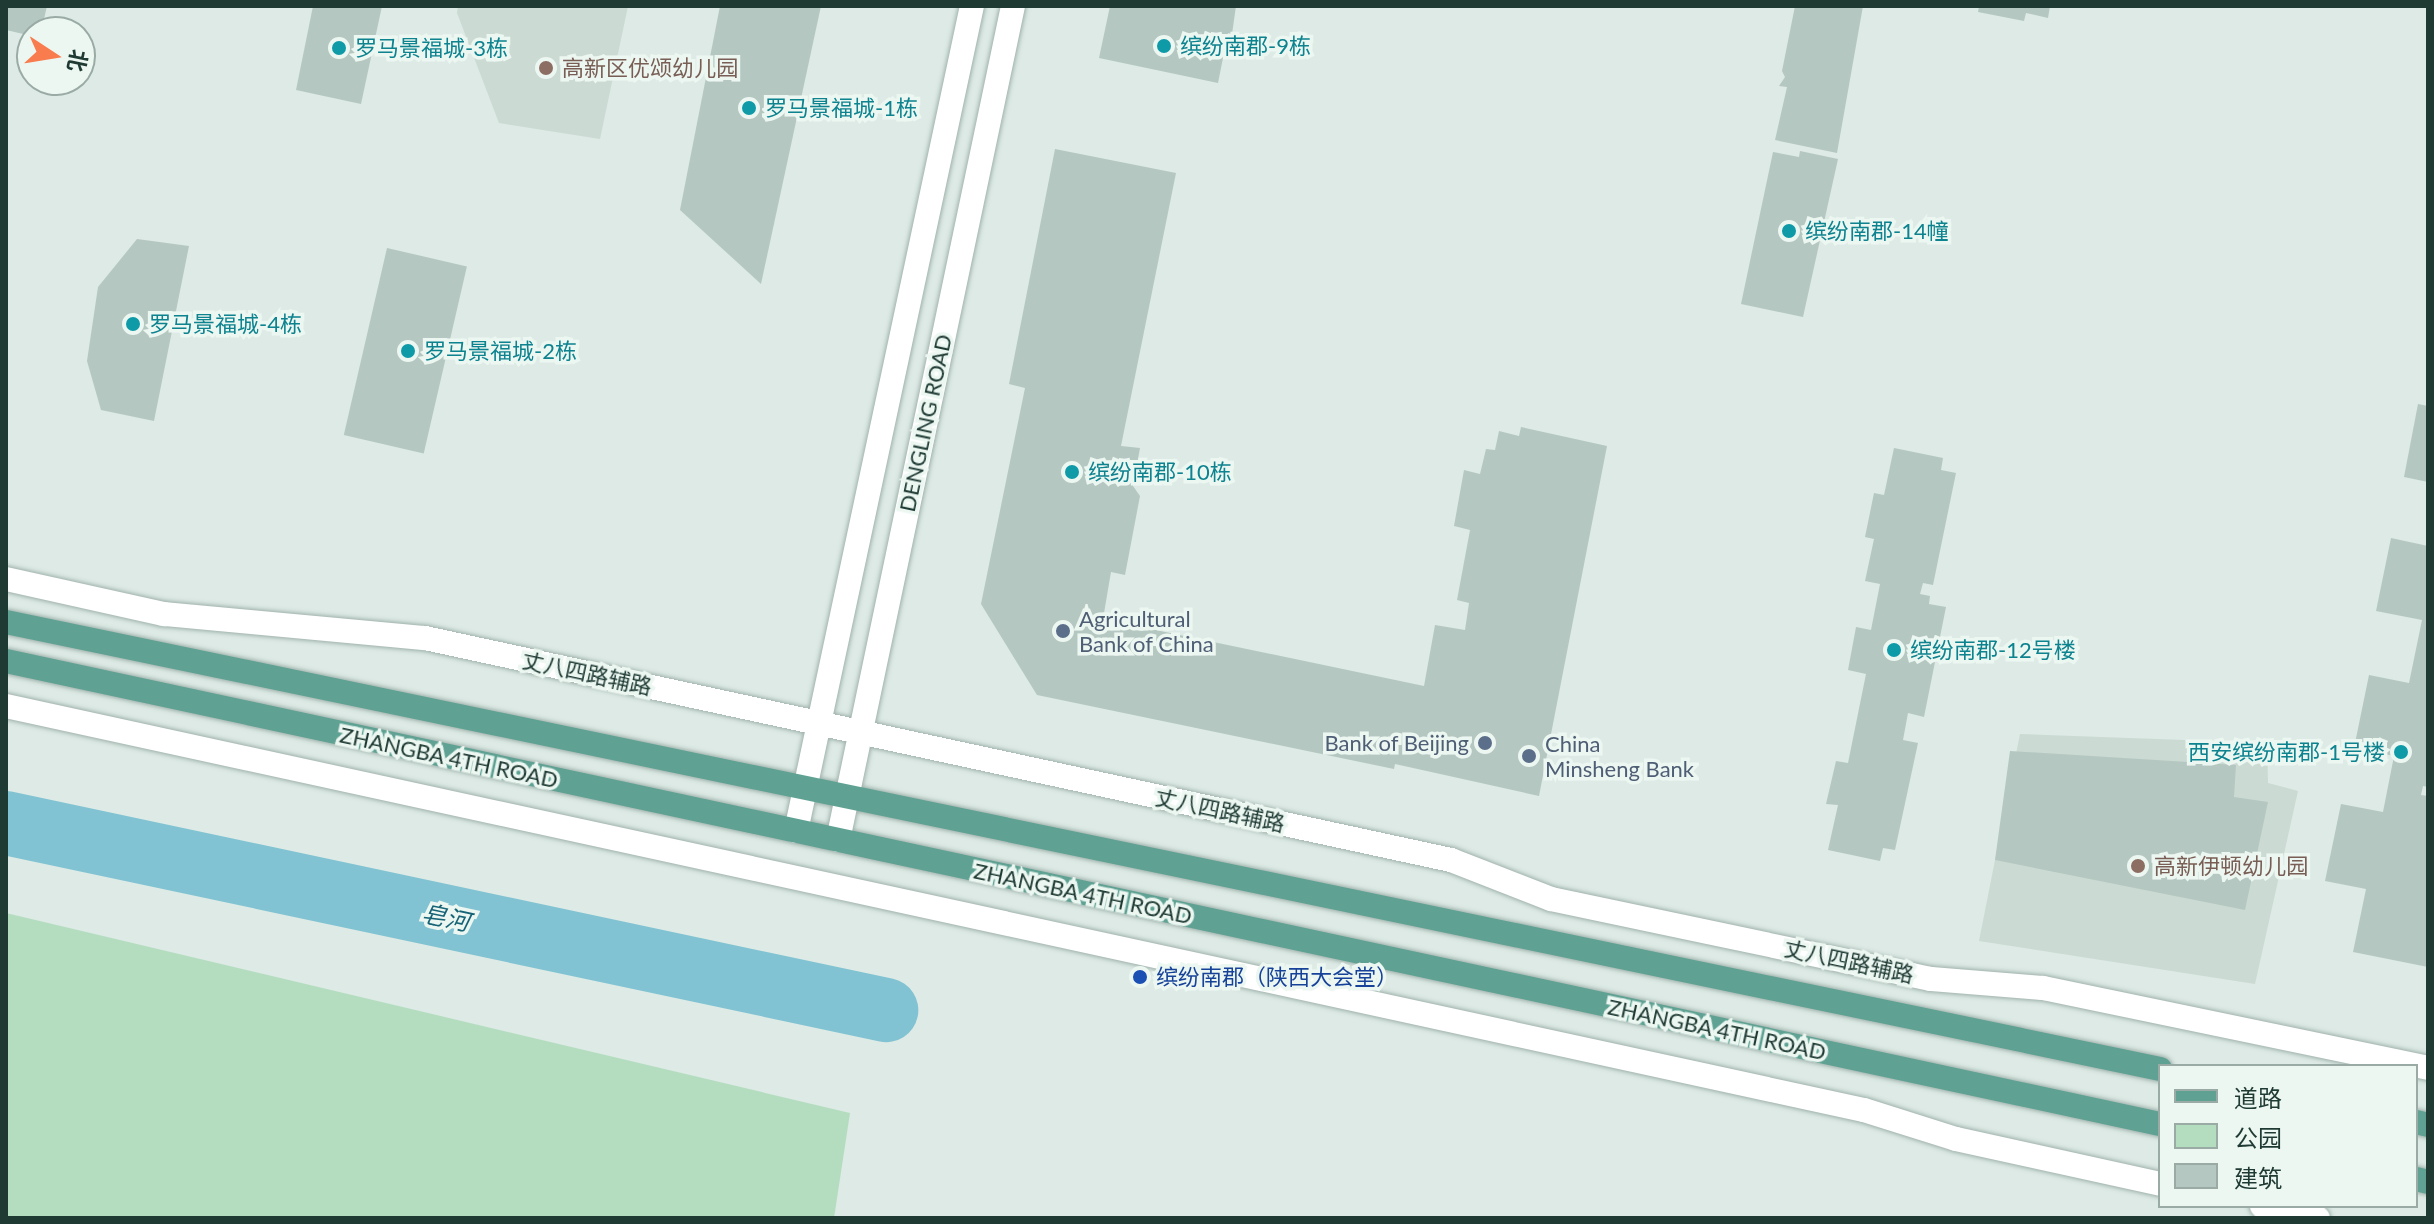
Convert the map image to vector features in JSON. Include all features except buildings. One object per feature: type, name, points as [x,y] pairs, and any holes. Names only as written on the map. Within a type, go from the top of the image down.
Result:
[{"type":"main road","name":"ZHANGBA 4TH ROAD","points":[[6,622],[2158,1069]]},
{"type":"main road","name":"ZHANGBA 4TH ROAD","points":[[6,661],[2158,1124]]},
{"type":"street","name":"DENGLING ROAD","points":[[796,831],[972,6]]},
{"type":"street","name":"DENGLING ROAD","points":[[838,840],[1013,6]]},
{"type":"street","name":"丈八四路辅路","points":[[6,579],[164,614],[425,638],[1451,860],[1551,899],[1931,979],[2043,988],[2409,1064]]},
{"type":"street","points":[[6,706],[1864,1110],[1956,1139],[2158,1184]]},
{"type":"street","points":[[2271,1208],[2318,1218]]},
{"type":"shaded area","name":"高新区优颂幼儿园","points":[[458,6],[628,6],[600,139],[499,123],[457,13]]},
{"type":"shaded area","name":"高新伊顿幼儿园","points":[[2020,734],[2267,743],[2268,783],[2298,791],[2255,984],[1979,941]]},
{"type":"green space","points":[[6,913],[850,1113],[834,1218],[6,1218]]},
{"type":"waterway","name":"皂河","points":[[6,823],[886,1010]]},
{"type":"place","name":"缤纷南郡-9栋","points":[[1164,46]]},
{"type":"place","name":"罗马景福城-3栋","points":[[339,48]]},
{"type":"place","name":"高新区优颂幼儿园","points":[[546,68]]},
{"type":"place","name":"罗马景福城-1栋","points":[[749,108]]},
{"type":"place","name":"缤纷南郡-14幢","points":[[1789,231]]},
{"type":"place","name":"罗马景福城-4栋","points":[[133,324]]},
{"type":"place","name":"罗马景福城-2栋","points":[[408,351]]},
{"type":"place","name":"缤纷南郡-10栋","points":[[1072,472]]},
{"type":"place","name":"Agricultural Bank of China","points":[[1063,631]]},
{"type":"place","name":"缤纷南郡-12号楼","points":[[1894,650]]},
{"type":"place","name":"Bank of Beijing","points":[[1485,743]]},
{"type":"place","name":"西安缤纷南郡-1号楼","points":[[2401,752]]},
{"type":"place","name":"China Minsheng Bank","points":[[1529,756]]},
{"type":"place","name":"高新伊顿幼儿园","points":[[2138,866]]},
{"type":"place","name":"缤纷南郡（陕西大会堂）","points":[[1140,977]]}]
